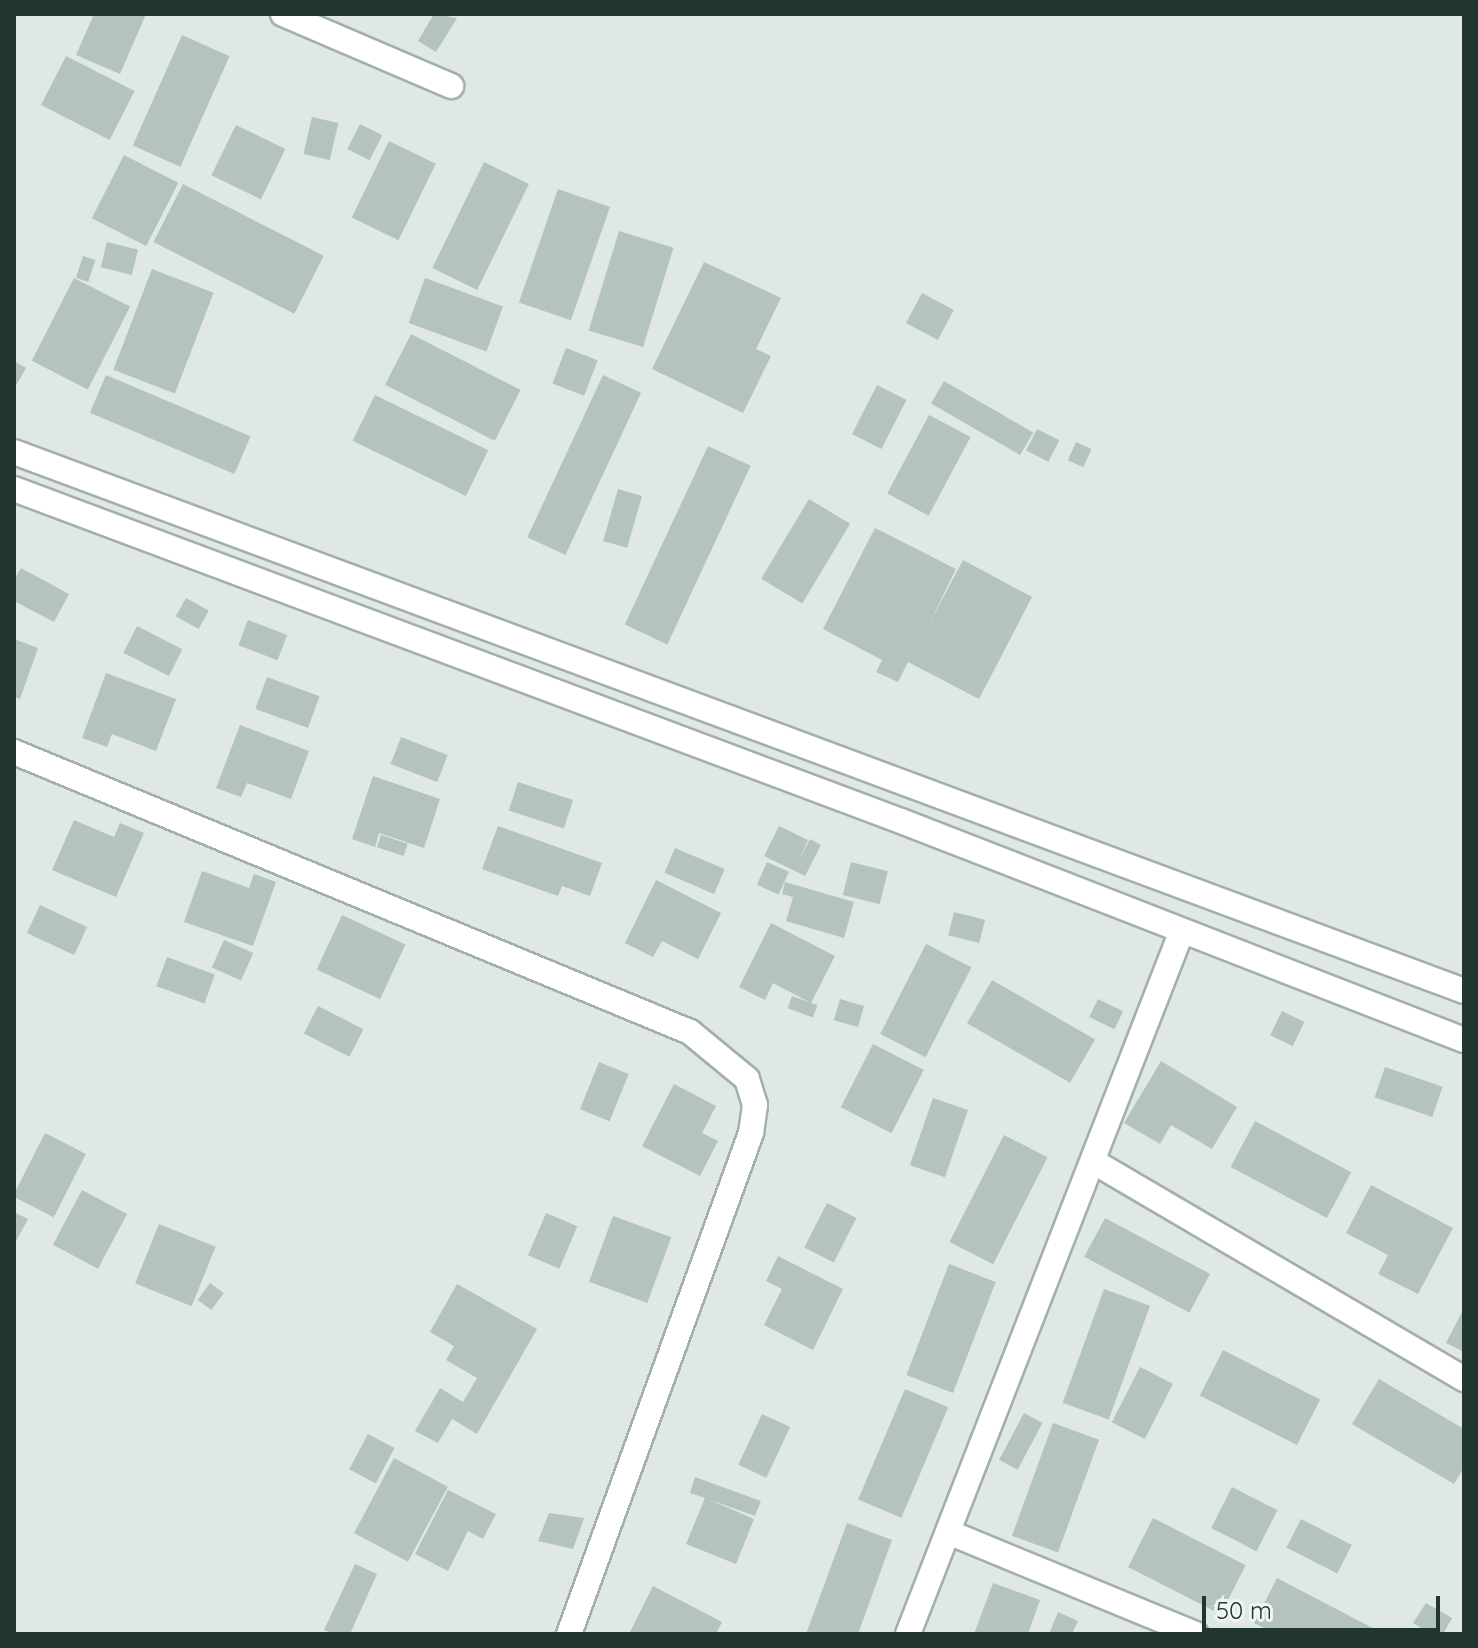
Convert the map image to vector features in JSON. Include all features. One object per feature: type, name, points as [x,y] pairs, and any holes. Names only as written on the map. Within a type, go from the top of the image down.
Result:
[{"type":"street","points":[[283,14],[451,86]]},
{"type":"street","points":[[14,452],[1464,991]]},
{"type":"street","points":[[14,489],[901,821],[1181,933],[1464,1040]]},
{"type":"street","points":[[14,752],[690,1032],[747,1079],[755,1105],[751,1133],[569,1634]]},
{"type":"street","points":[[908,1634],[1181,933]]},
{"type":"street","points":[[1094,1162],[1464,1379]]},
{"type":"street","points":[[948,1532],[1196,1634]]},
{"type":"building","points":[[94,14],[146,14],[120,74],[76,55]]},
{"type":"building","points":[[434,14],[457,18],[436,52],[418,41]]},
{"type":"building","points":[[182,35],[230,56],[180,167],[133,146]]},
{"type":"building","points":[[66,56],[135,91],[110,140],[41,105]]},
{"type":"building","points":[[312,117],[338,123],[330,160],[303,154]]},
{"type":"building","points":[[360,124],[382,135],[370,160],[347,149]]},
{"type":"building","points":[[236,125],[285,149],[261,199],[211,175]]},
{"type":"building","points":[[389,141],[436,164],[398,240],[352,217]]},
{"type":"building","points":[[124,155],[178,183],[146,246],[92,218]]},
{"type":"building","points":[[484,162],[529,184],[477,290],[432,268]]},
{"type":"building","points":[[183,184],[324,256],[294,314],[153,242]]},
{"type":"building","points":[[558,189],[610,207],[571,320],[519,302]]},
{"type":"building","points":[[619,231],[674,248],[643,347],[589,330]]},
{"type":"building","points":[[107,242],[138,250],[132,275],[101,267]]},
{"type":"building","points":[[83,256],[95,260],[88,282],[76,278]]},
{"type":"building","points":[[704,262],[781,298],[756,349],[771,356],[743,413],[652,369]]},
{"type":"building","points":[[152,269],[214,293],[175,393],[113,370]]},
{"type":"building","points":[[74,278],[130,307],[88,389],[32,361]]},
{"type":"building","points":[[425,278],[503,306],[487,351],[409,323]]},
{"type":"building","points":[[922,293],[954,310],[938,340],[906,323]]},
{"type":"building","points":[[411,334],[521,390],[495,441],[385,385]]},
{"type":"building","points":[[566,348],[598,360],[584,396],[552,383]]},
{"type":"building","points":[[14,361],[26,368],[14,389]]},
{"type":"building","points":[[106,375],[251,436],[234,474],[90,413]]},
{"type":"building","points":[[603,375],[641,393],[565,555],[527,537]]},
{"type":"building","points":[[944,381],[1033,432],[1020,455],[931,404]]},
{"type":"building","points":[[877,385],[906,400],[881,449],[852,434]]},
{"type":"building","points":[[375,395],[488,450],[466,496],[353,441]]},
{"type":"building","points":[[929,415],[970,437],[929,516],[887,494]]},
{"type":"building","points":[[1037,429],[1059,440],[1048,462],[1026,450]]},
{"type":"building","points":[[1076,442],[1092,449],[1083,467],[1068,460]]},
{"type":"building","points":[[708,446],[751,466],[667,644],[625,625]]},
{"type":"building","points":[[618,489],[642,496],[627,548],[603,541]]},
{"type":"building","points":[[809,499],[850,524],[802,603],[761,579]]},
{"type":"building","points":[[875,528],[956,569],[928,626],[963,560],[1032,597],[979,699],[908,662],[898,682],[876,672],[882,660],[823,629]]},
{"type":"building","points":[[21,568],[69,594],[54,622],[14,601],[14,580]]},
{"type":"building","points":[[186,598],[209,611],[199,629],[176,616]]},
{"type":"building","points":[[248,620],[287,635],[278,660],[238,645]]},
{"type":"building","points":[[137,626],[182,649],[169,676],[123,653]]},
{"type":"building","points":[[14,639],[38,648],[20,699],[14,697]]},
{"type":"building","points":[[106,673],[176,699],[156,751],[112,734],[107,747],[82,738]]},
{"type":"building","points":[[267,677],[320,696],[308,728],[255,709]]},
{"type":"building","points":[[240,725],[309,751],[291,799],[247,783],[241,797],[216,788]]},
{"type":"building","points":[[401,737],[448,755],[437,782],[391,764]]},
{"type":"building","points":[[373,776],[440,799],[424,848],[379,833],[375,847],[352,839]]},
{"type":"building","points":[[518,782],[573,800],[564,828],[509,811]]},
{"type":"building","points":[[74,820],[114,837],[120,823],[144,833],[116,897],[52,870]]},
{"type":"building","points":[[498,826],[602,863],[590,896],[562,886],[558,896],[482,869]]},
{"type":"building","points":[[779,826],[808,840],[799,860],[810,839],[821,845],[805,876],[764,856]]},
{"type":"building","points":[[381,835],[408,844],[404,856],[377,847]]},
{"type":"building","points":[[675,848],[725,869],[714,894],[664,873]]},
{"type":"building","points":[[767,862],[789,872],[779,895],[757,885]]},
{"type":"building","points":[[851,862],[888,871],[880,904],[843,895]]},
{"type":"building","points":[[202,871],[249,888],[254,874],[276,882],[253,946],[184,922]]},
{"type":"building","points":[[656,880],[721,913],[698,959],[662,941],[653,957],[625,943]]},
{"type":"building","points":[[785,882],[854,902],[844,938],[786,921],[793,897],[782,894]]},
{"type":"building","points":[[40,905],[87,927],[74,955],[27,933]]},
{"type":"building","points":[[954,912],[985,920],[979,943],[948,935]]},
{"type":"building","points":[[342,915],[405,945],[380,999],[317,969]]},
{"type":"building","points":[[771,923],[835,956],[811,1003],[773,983],[765,1000],[739,987]]},
{"type":"building","points":[[224,940],[253,953],[241,980],[212,967]]},
{"type":"building","points":[[926,944],[971,967],[926,1057],[880,1034]]},
{"type":"building","points":[[167,957],[215,974],[204,1004],[156,986]]},
{"type":"building","points":[[992,980],[1095,1040],[1070,1083],[967,1023]]},
{"type":"building","points":[[792,996],[817,1005],[813,1017],[788,1008]]},
{"type":"building","points":[[840,999],[864,1006],[858,1027],[834,1020]]},
{"type":"building","points":[[1098,999],[1123,1011],[1114,1029],[1089,1017]]},
{"type":"building","points":[[318,1006],[363,1029],[349,1057],[304,1034]]},
{"type":"building","points":[[1282,1011],[1304,1022],[1293,1046],[1270,1035]]},
{"type":"building","points":[[873,1044],[924,1070],[892,1133],[841,1107]]},
{"type":"building","points":[[1161,1061],[1237,1107],[1212,1149],[1171,1125],[1160,1144],[1124,1123]]},
{"type":"building","points":[[599,1062],[629,1074],[610,1121],[580,1109]]},
{"type":"building","points":[[1385,1067],[1443,1087],[1432,1117],[1375,1097]]},
{"type":"building","points":[[674,1084],[716,1106],[702,1133],[718,1141],[700,1176],[642,1146]]},
{"type":"building","points":[[933,1098],[968,1110],[945,1177],[910,1165]]},
{"type":"building","points":[[1255,1121],[1351,1172],[1327,1218],[1231,1167]]},
{"type":"building","points":[[45,1133],[86,1154],[54,1217],[14,1197]]},
{"type":"building","points":[[1004,1135],[1048,1157],[993,1264],[950,1242]]},
{"type":"building","points":[[1371,1185],[1453,1228],[1418,1294],[1378,1274],[1388,1255],[1346,1233]]},
{"type":"building","points":[[82,1190],[127,1214],[98,1269],[53,1245]]},
{"type":"building","points":[[827,1203],[856,1218],[834,1263],[804,1248]]},
{"type":"building","points":[[14,1212],[28,1219],[14,1245]]},
{"type":"building","points":[[546,1213],[577,1226],[559,1269],[528,1255]]},
{"type":"building","points":[[613,1216],[671,1237],[647,1303],[589,1282]]},
{"type":"building","points":[[1105,1218],[1210,1274],[1189,1313],[1084,1257]]},
{"type":"building","points":[[159,1224],[216,1247],[192,1306],[135,1283]]},
{"type":"building","points":[[778,1256],[843,1289],[813,1350],[764,1325],[782,1289],[766,1281]]},
{"type":"building","points":[[949,1264],[996,1282],[953,1393],[906,1375]]},
{"type":"building","points":[[210,1283],[224,1293],[211,1310],[198,1300]]},
{"type":"building","points":[[457,1284],[537,1329],[477,1434],[452,1419],[438,1443],[415,1431],[440,1388],[463,1402],[477,1378],[446,1360],[454,1346],[430,1332]]},
{"type":"building","points":[[1104,1289],[1150,1306],[1109,1419],[1063,1403]]},
{"type":"building","points":[[1464,1308],[1464,1352],[1446,1343]]},
{"type":"building","points":[[1223,1350],[1320,1399],[1297,1445],[1200,1395]]},
{"type":"building","points":[[1140,1367],[1173,1384],[1145,1439],[1112,1422]]},
{"type":"building","points":[[1379,1379],[1464,1429],[1464,1467],[1454,1484],[1352,1424]]},
{"type":"building","points":[[905,1389],[948,1407],[901,1518],[858,1499]]},
{"type":"building","points":[[1024,1413],[1043,1423],[1018,1470],[999,1460]]},
{"type":"building","points":[[762,1414],[790,1427],[766,1478],[738,1465]]},
{"type":"building","points":[[1053,1423],[1099,1440],[1058,1553],[1012,1536]]},
{"type":"building","points":[[368,1434],[394,1448],[376,1483],[349,1469]]},
{"type":"building","points":[[394,1458],[448,1487],[408,1562],[354,1533]]},
{"type":"building","points":[[695,1477],[761,1501],[755,1516],[708,1499],[754,1519],[736,1564],[686,1544],[705,1498],[690,1493]]},
{"type":"building","points":[[1232,1487],[1277,1510],[1257,1551],[1211,1528]]},
{"type":"building","points":[[448,1490],[496,1514],[483,1539],[468,1531],[448,1571],[415,1554]]},
{"type":"building","points":[[549,1513],[584,1518],[573,1549],[538,1541]]},
{"type":"building","points":[[1153,1518],[1246,1565],[1221,1614],[1128,1567]]},
{"type":"building","points":[[1301,1519],[1352,1545],[1337,1573],[1286,1548]]},
{"type":"building","points":[[847,1523],[892,1540],[858,1634],[806,1634]]},
{"type":"building","points":[[355,1564],[377,1574],[350,1634],[334,1634],[324,1630]]},
{"type":"building","points":[[1277,1578],[1384,1634],[1276,1634],[1254,1623]]},
{"type":"building","points":[[993,1583],[1040,1600],[1028,1634],[974,1634]]},
{"type":"building","points":[[653,1586],[722,1622],[716,1634],[629,1634]]},
{"type":"building","points":[[1426,1603],[1452,1618],[1443,1634],[1431,1634],[1413,1623]]},
{"type":"building","points":[[1058,1612],[1078,1621],[1072,1634],[1049,1634]]}]
